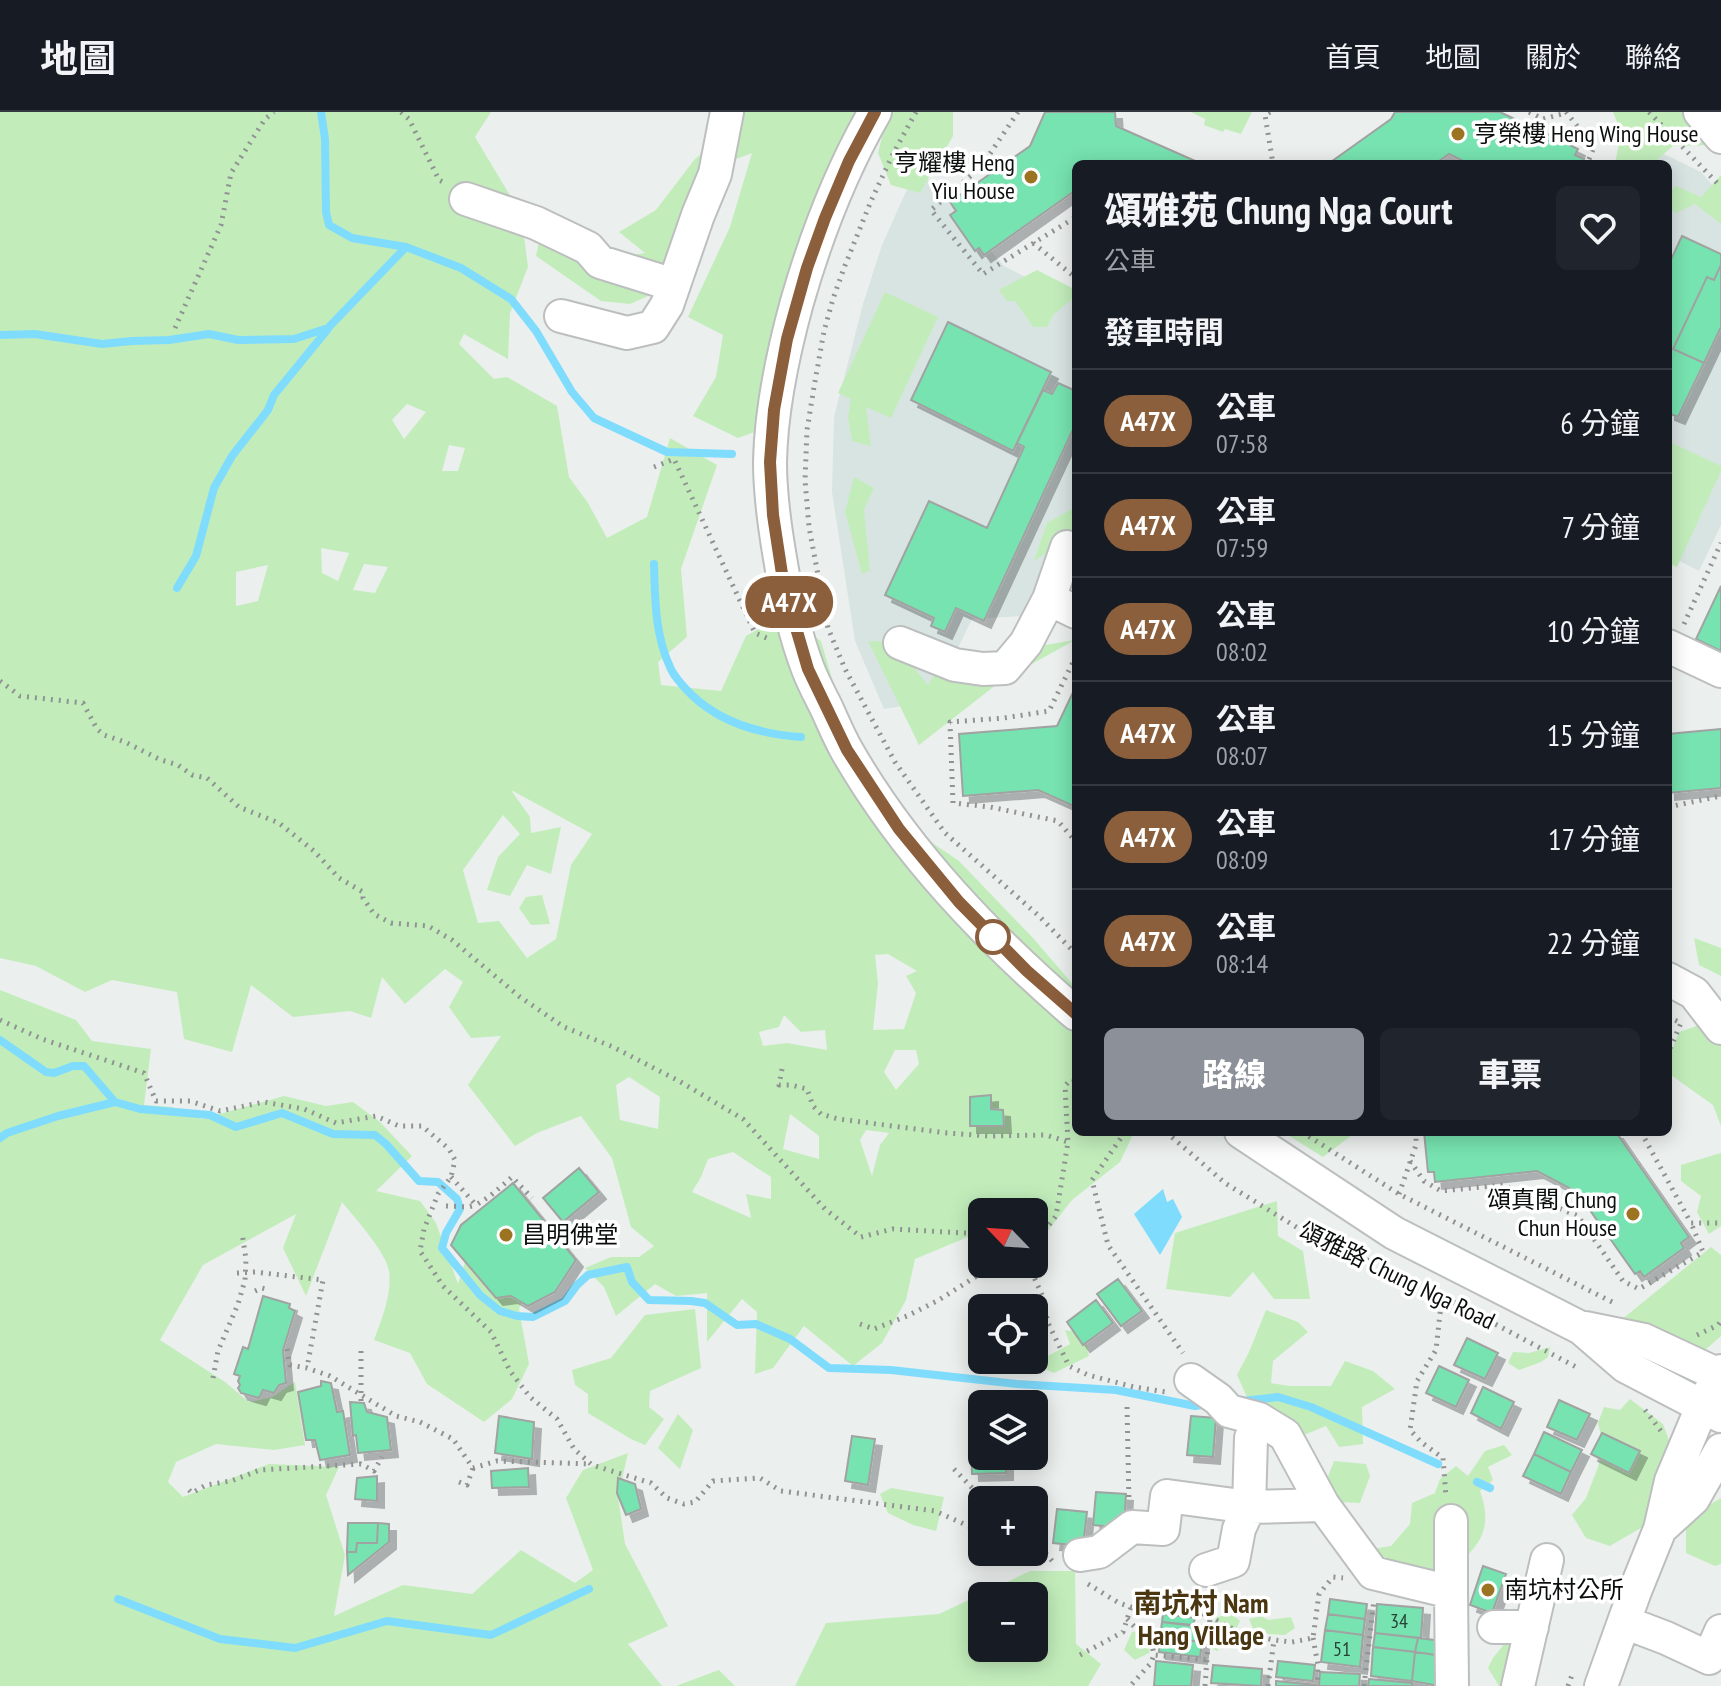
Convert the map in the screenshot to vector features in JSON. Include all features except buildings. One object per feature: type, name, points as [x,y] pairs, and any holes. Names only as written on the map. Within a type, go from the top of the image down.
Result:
[{"type":"street","points":[[561,316],[627,333],[653,327],[667,305],[715,174],[727,112]]},
{"type":"street","points":[[875,112],[849,161],[825,218],[787,339],[774,410],[770,462],[773,515],[784,587],[814,683],[847,750],[899,829],[959,902],[1027,971],[1072,1010]]},
{"type":"street","points":[[1700,112],[1721,137]]},
{"type":"street","points":[[466,199],[549,229],[588,248],[600,262],[674,285]]},
{"type":"street","points":[[900,643],[955,665],[1005,668],[1062,605],[1067,547]]},
{"type":"street","points":[[1673,641],[1721,671]]},
{"type":"street","points":[[1672,981],[1694,993],[1721,1026]]},
{"type":"street","name":"頌雅路 Chung Nga Road","points":[[1247,1136],[1394,1233],[1581,1328],[1625,1366],[1712,1411]]},
{"type":"street","name":"頌雅路 Chung Nga Road","points":[[1581,1328],[1644,1340],[1720,1374]]},
{"type":"street","points":[[1601,1686],[1660,1529],[1671,1481],[1712,1411],[1720,1374]]},
{"type":"street","points":[[1191,1380],[1223,1405],[1259,1419],[1285,1435],[1323,1505],[1375,1578],[1451,1592]]},
{"type":"street","points":[[1206,1570],[1233,1561],[1239,1529],[1249,1507],[1251,1438]]},
{"type":"street","points":[[1660,1529],[1693,1499],[1721,1450]]},
{"type":"street","points":[[1070,1565],[1099,1552],[1132,1527],[1163,1529],[1167,1496],[1249,1507],[1323,1505]]},
{"type":"street","points":[[1451,1521],[1452,1686]]},
{"type":"street","points":[[1518,1686],[1550,1561]]},
{"type":"street","points":[[1624,1622],[1709,1658],[1721,1631]]},
{"type":"street","points":[[1494,1627],[1532,1627]]},
{"type":"path","points":[[175,328],[221,225],[231,173],[265,119],[274,112]]},
{"type":"path","points":[[401,112],[409,119],[439,180],[466,199]]},
{"type":"path","points":[[916,112],[871,201],[840,278],[824,331],[807,430],[805,480],[809,527],[828,628],[845,669],[895,762],[945,833],[1039,916],[1072,950]]},
{"type":"path","points":[[1018,112],[981,167],[931,210],[983,274],[1072,219]]},
{"type":"path","points":[[1529,112],[1543,119],[1566,113],[1594,147],[1589,160]]},
{"type":"path","points":[[1649,112],[1721,187]]},
{"type":"path","points":[[1266,113],[1272,160]]},
{"type":"path","points":[[1033,243],[1072,275]]},
{"type":"path","points":[[654,467],[674,459],[755,633],[774,640],[770,630]]},
{"type":"path","points":[[1673,641],[1721,543]]},
{"type":"path","points":[[1072,664],[1049,711],[950,722],[953,803],[1058,821],[1072,837]]},
{"type":"path","points":[[0,681],[20,696],[83,703],[97,729],[104,735],[178,765],[192,775],[207,778],[239,807],[279,823],[314,851],[339,878],[363,892],[363,898],[374,914],[391,923],[428,926],[452,940],[520,997],[564,1027],[679,1081],[743,1119],[825,1209],[861,1237],[893,1229],[968,1233]]},
{"type":"path","points":[[1672,806],[1721,796]]},
{"type":"path","points":[[1672,1019],[1681,1023],[1672,1044]]},
{"type":"path","points":[[0,1020],[42,1039],[144,1073],[156,1101],[190,1101],[220,1111],[264,1102],[304,1109],[336,1123],[376,1116],[399,1126],[422,1126],[449,1149],[455,1160],[424,1229],[420,1251],[443,1286],[491,1332],[510,1371],[530,1397],[557,1419],[574,1449],[592,1465]]},
{"type":"path","points":[[782,1069],[779,1085],[807,1089],[813,1106],[821,1114],[875,1125],[942,1133],[1046,1135],[1068,1142]]},
{"type":"path","points":[[1048,1225],[1056,1216],[1068,1142],[1065,1086],[1072,1079]]},
{"type":"path","points":[[1034,1278],[1042,1295],[1048,1323],[1069,1366],[1088,1375],[1158,1392],[1173,1393],[1191,1380],[1189,1362],[1108,1245],[1092,1180],[1122,1136]]},
{"type":"path","name":"頌雅路 Chung Nga Road","points":[[1171,1136],[1225,1183],[1322,1243],[1391,1269],[1590,1374]]},
{"type":"path","points":[[1308,1136],[1399,1194],[1619,1305]]},
{"type":"path","points":[[1399,1194],[1416,1145],[1416,1136]]},
{"type":"path","points":[[1410,1161],[1424,1181],[1441,1191],[1503,1185],[1578,1216],[1623,1281],[1639,1289],[1703,1252],[1691,1223],[1643,1136]]},
{"type":"path","points":[[449,1206],[476,1205],[512,1177],[532,1198]]},
{"type":"path","points":[[449,1179],[476,1205]]},
{"type":"path","points":[[1691,1223],[1721,1223]]},
{"type":"path","points":[[213,1378],[218,1351],[245,1280],[241,1273],[246,1259],[242,1233]]},
{"type":"path","points":[[241,1273],[323,1280],[307,1368]]},
{"type":"path","points":[[860,1324],[874,1329],[907,1316],[974,1278]]},
{"type":"path","points":[[255,1291],[262,1288],[270,1290]]},
{"type":"path","points":[[1442,1296],[1436,1350],[1417,1381],[1410,1430],[1443,1458],[1444,1489],[1451,1521]]},
{"type":"path","points":[[1687,1340],[1721,1321]]},
{"type":"path","points":[[360,1398],[361,1346]]},
{"type":"path","points":[[287,1349],[290,1365],[330,1376],[360,1398],[453,1439],[473,1468]]},
{"type":"path","points":[[1127,1407],[1132,1527]]},
{"type":"path","points":[[1644,1408],[1669,1441]]},
{"type":"path","points":[[189,1490],[192,1493],[206,1485],[231,1481],[260,1470],[361,1464],[374,1471],[382,1457]]},
{"type":"path","points":[[473,1468],[497,1461],[592,1465],[651,1483],[667,1498],[684,1504],[695,1502],[713,1481],[760,1478],[781,1491],[935,1511],[968,1526]]},
{"type":"path","points":[[459,1482],[467,1485],[473,1468]]},
{"type":"path","points":[[954,1469],[970,1486]]},
{"type":"path","points":[[1048,1551],[1119,1603],[1131,1607],[1204,1614],[1241,1633],[1274,1640],[1292,1642],[1313,1638]]},
{"type":"path","points":[[1317,1686],[1318,1665],[1313,1638],[1319,1594],[1333,1577],[1375,1578],[1364,1686]]},
{"type":"path","points":[[1080,1655],[1123,1632],[1131,1607]]},
{"type":"path","points":[[1205,1686],[1210,1618]]},
{"type":"path","points":[[1127,1619],[1152,1645],[1154,1655],[1151,1663],[1132,1684]]},
{"type":"path","points":[[1268,1686],[1274,1640]]},
{"type":"path","points":[[1154,1655],[1207,1660]]},
{"type":"shaded area","points":[[1631,138],[1701,172],[1721,195],[1721,525],[1699,571],[1672,557],[1672,160],[1621,160]]},
{"type":"shaded area","points":[[917,167],[1004,266],[1072,301],[1072,551],[1040,615],[972,619],[932,701],[884,709],[855,641],[832,492],[834,417],[863,304],[882,245]]},
{"type":"green space","points":[[0,112],[491,112],[475,137],[521,214],[528,267],[510,313],[508,359],[464,334],[459,344],[494,379],[507,377],[557,406],[569,477],[607,538],[647,517],[670,438],[717,465],[681,569],[687,637],[658,662],[661,685],[721,691],[746,636],[782,616],[821,641],[848,733],[890,814],[959,861],[1072,983],[1072,1136],[1132,1136],[1120,1162],[1072,1200],[1048,1230],[1048,1198],[968,1198],[968,1237],[915,1259],[906,1300],[882,1343],[853,1366],[804,1326],[773,1368],[755,1374],[757,1312],[742,1299],[707,1342],[707,1293],[676,1296],[655,1284],[616,1316],[604,1287],[585,1268],[611,1257],[639,1257],[654,1246],[631,1227],[612,1158],[581,1116],[537,1133],[515,1146],[468,1085],[501,1036],[471,1038],[449,1007],[463,982],[445,969],[405,1004],[382,977],[371,1018],[350,1011],[293,1017],[251,985],[232,1052],[184,1039],[177,992],[112,980],[85,992],[36,966],[0,958]],"holes":[[[407,404],[426,412],[404,439],[392,420]],[[449,445],[465,448],[458,471],[442,471]],[[321,548],[349,553],[338,581],[322,573]],[[364,564],[388,567],[375,593],[353,590]],[[268,565],[258,601],[236,606],[236,572]],[[511,790],[592,834],[571,865],[556,939],[527,958],[499,921],[478,923],[463,870],[503,815],[520,834],[498,857],[487,890],[510,896],[527,865],[551,874],[561,827],[531,833],[530,817]],[[888,954],[917,971],[906,976],[916,993],[904,1029],[873,1030],[878,983],[875,955]],[[784,1015],[801,1032],[825,1030],[827,1050],[787,1043],[763,1046],[759,1032],[779,1027]],[[895,1050],[916,1050],[919,1064],[896,1090],[884,1072]],[[629,1077],[660,1097],[658,1129],[620,1120],[616,1085]],[[790,1114],[819,1136],[819,1159],[783,1149]],[[866,1130],[889,1133],[880,1145],[872,1176],[860,1140]],[[733,1152],[771,1177],[771,1199],[746,1194],[751,1218],[692,1192],[708,1159]]]},
{"type":"green space","points":[[717,112],[863,112],[763,429],[738,438],[693,416],[716,377],[723,335],[688,317],[730,227],[752,153],[728,162],[688,278],[630,304],[601,301],[536,256],[540,237],[589,228],[622,257],[645,253],[619,232],[656,210],[695,159],[706,150]]},
{"type":"green space","points":[[888,112],[953,112],[953,136],[920,193],[891,185],[878,153]]},
{"type":"green space","points":[[1191,112],[1252,112],[1241,134],[1204,125],[1205,119]]},
{"type":"green space","points":[[1613,112],[1687,112],[1713,145],[1673,146],[1657,160],[1616,160],[1621,132]]},
{"type":"green space","points":[[1721,175],[1721,224],[1695,204],[1676,213],[1672,210],[1672,190],[1676,186],[1701,197]]},
{"type":"green space","points":[[1037,270],[1072,288],[1072,299],[1053,315],[1047,327],[1033,327],[1015,301],[1007,301],[999,290]]},
{"type":"green space","points":[[885,292],[938,317],[891,418],[866,407],[871,446],[852,441],[848,417],[851,399],[838,393]]},
{"type":"green space","points":[[1672,443],[1721,466],[1677,567],[1672,565]]},
{"type":"green space","points":[[854,477],[874,488],[864,510],[870,570],[862,574],[845,512]]},
{"type":"green space","points":[[1072,509],[1072,536],[1034,561],[1047,523]]},
{"type":"green space","points":[[868,641],[893,642],[928,685],[949,650],[1004,652],[1072,641],[1001,681],[919,745]]},
{"type":"green space","points":[[542,895],[550,924],[531,925],[519,908],[526,897]]},
{"type":"green space","points":[[1694,938],[1721,948],[1721,976],[1699,965]]},
{"type":"green space","points":[[0,990],[76,1020],[92,1041],[151,1049],[144,1105],[172,1107],[202,1119],[284,1096],[326,1106],[353,1102],[380,1122],[412,1156],[376,1191],[420,1201],[436,1223],[458,1284],[476,1228],[529,1281],[519,1309],[529,1364],[512,1399],[484,1422],[427,1384],[410,1353],[374,1340],[388,1298],[389,1271],[376,1245],[342,1202],[306,1296],[283,1248],[296,1214],[203,1265],[160,1340],[225,1382],[249,1402],[272,1397],[295,1382],[305,1445],[274,1450],[216,1444],[176,1462],[168,1482],[183,1497],[269,1464],[339,1467],[326,1495],[345,1555],[334,1616],[403,1585],[472,1594],[521,1550],[575,1583],[593,1570],[566,1498],[583,1470],[628,1453],[618,1497],[625,1544],[668,1626],[628,1644],[662,1686],[0,1686]]},
{"type":"green space","points":[[1711,1021],[1721,1024],[1721,1126],[1713,1105],[1672,1076],[1672,1050],[1679,1032]]},
{"type":"green space","points":[[1289,1136],[1351,1136],[1323,1157]]},
{"type":"green space","points":[[1721,1153],[1721,1226],[1709,1234],[1697,1212],[1701,1196],[1681,1181],[1681,1165]]},
{"type":"green space","points":[[1277,1201],[1278,1236],[1303,1251],[1310,1299],[1274,1299],[1253,1272],[1230,1297],[1166,1289],[1175,1233]]},
{"type":"green space","points":[[1711,1247],[1721,1255],[1721,1336],[1704,1351],[1621,1320]]},
{"type":"green space","points":[[695,1309],[701,1368],[650,1391],[649,1407],[664,1419],[645,1445],[588,1413],[588,1394],[575,1385],[572,1370],[611,1358],[645,1315]]},
{"type":"green space","points":[[1266,1310],[1298,1322],[1308,1332],[1273,1361],[1271,1383],[1331,1386],[1345,1361],[1373,1371],[1395,1389],[1362,1407],[1363,1444],[1339,1447],[1326,1426],[1304,1435],[1253,1410],[1237,1375]]},
{"type":"green space","points":[[1065,1330],[1083,1333],[1089,1356],[1054,1373],[1048,1370],[1048,1356],[1070,1344]]},
{"type":"green space","points":[[1550,1347],[1548,1357],[1541,1362],[1519,1370],[1508,1363],[1513,1352],[1529,1353]]},
{"type":"green space","points":[[1630,1399],[1663,1424],[1674,1454],[1651,1522],[1610,1546],[1586,1538],[1572,1515],[1586,1498],[1598,1467],[1603,1445],[1598,1423],[1604,1407],[1620,1410]]},
{"type":"green space","points":[[678,1414],[693,1430],[680,1469],[658,1448]]},
{"type":"green space","points":[[1504,1445],[1512,1455],[1488,1467],[1493,1480],[1480,1491],[1485,1512],[1484,1530],[1476,1546],[1461,1561],[1460,1578],[1415,1602],[1404,1585],[1393,1595],[1366,1586],[1365,1550],[1391,1546],[1410,1524],[1412,1503],[1435,1493],[1440,1479],[1456,1466],[1468,1476],[1485,1451]]},
{"type":"green space","points":[[1334,1461],[1366,1464],[1370,1476],[1360,1503],[1342,1502],[1324,1487]]},
{"type":"green space","points":[[891,1488],[944,1497],[936,1531],[913,1525],[888,1513],[880,1494]]},
{"type":"green space","points":[[1721,1498],[1721,1564],[1715,1566],[1686,1553],[1686,1519]]},
{"type":"green space","points":[[1030,1571],[1075,1571],[1076,1644],[1101,1664],[1088,1686],[795,1686],[826,1623],[939,1614],[968,1600],[968,1662],[1048,1662],[1048,1582],[1007,1582]]},
{"type":"green space","points":[[1232,1614],[1240,1621],[1234,1634],[1217,1651],[1206,1646],[1205,1636],[1217,1617]]},
{"type":"green space","points":[[1261,1616],[1268,1620],[1291,1617],[1295,1628],[1285,1635],[1255,1633],[1249,1619]]},
{"type":"green space","points":[[1152,1628],[1149,1653],[1135,1660],[1124,1650],[1132,1632]]},
{"type":"green space","points":[[1513,1633],[1511,1686],[1499,1686],[1488,1668]]},
{"type":"green space","points":[[719,1670],[735,1686],[676,1686]]},
{"type":"water","points":[[1163,1189],[1167,1202],[1173,1199],[1182,1217],[1160,1255],[1134,1214]]},
{"type":"waterway","points":[[321,112],[329,225],[352,238],[406,247]]},
{"type":"waterway","points":[[0,335],[35,334],[102,344],[209,334],[238,340],[294,339],[328,328],[406,247],[461,268],[511,299],[536,331],[572,392],[594,418],[667,452],[732,454]]},
{"type":"waterway","points":[[177,588],[196,556],[214,488],[232,456],[268,410],[274,395],[328,329]]},
{"type":"waterway","points":[[654,564],[661,642],[671,670],[680,682],[709,709],[738,724],[769,733],[801,737]]},
{"type":"waterway","points":[[0,1040],[46,1072],[84,1066],[115,1102],[140,1109],[210,1115],[236,1127],[282,1113],[333,1134],[375,1135],[419,1181],[438,1182],[457,1199],[460,1209],[446,1233],[442,1248],[480,1295],[500,1311],[533,1317],[565,1301],[588,1275],[627,1267],[632,1282],[649,1300],[705,1303],[737,1325],[756,1324],[790,1339],[829,1368],[891,1370],[1017,1384],[1116,1390],[1195,1406],[1208,1404]]},
{"type":"waterway","points":[[0,1138],[58,1116],[115,1102]]},
{"type":"waterway","points":[[1242,1401],[1278,1397],[1311,1407],[1438,1464]]},
{"type":"waterway","points":[[1477,1482],[1490,1488]]},
{"type":"waterway","points":[[118,1599],[220,1639],[295,1648],[387,1621],[491,1635],[589,1589]]},
{"type":"bus line","name":"A47X","points":[[875,112],[849,161],[825,218],[787,339],[774,410],[770,462],[773,515],[784,587],[808,669],[847,750],[899,829],[959,902],[1027,971],[1072,1010]]},
{"type":"place","name":"亨榮樓 Heng Wing House","points":[[1458,134]]},
{"type":"place","name":"亨耀樓 Heng Yiu House","points":[[1031,177]]},
{"type":"place","name":"頌真閣 Chung Chun House","points":[[1633,1214]]},
{"type":"place","name":"昌明佛堂","points":[[506,1235]]},
{"type":"place","name":"南坑村公所","points":[[1488,1590]]},
{"type":"district","name":"南坑村 Nam Hang Village","points":[[1201,1619]]}]
